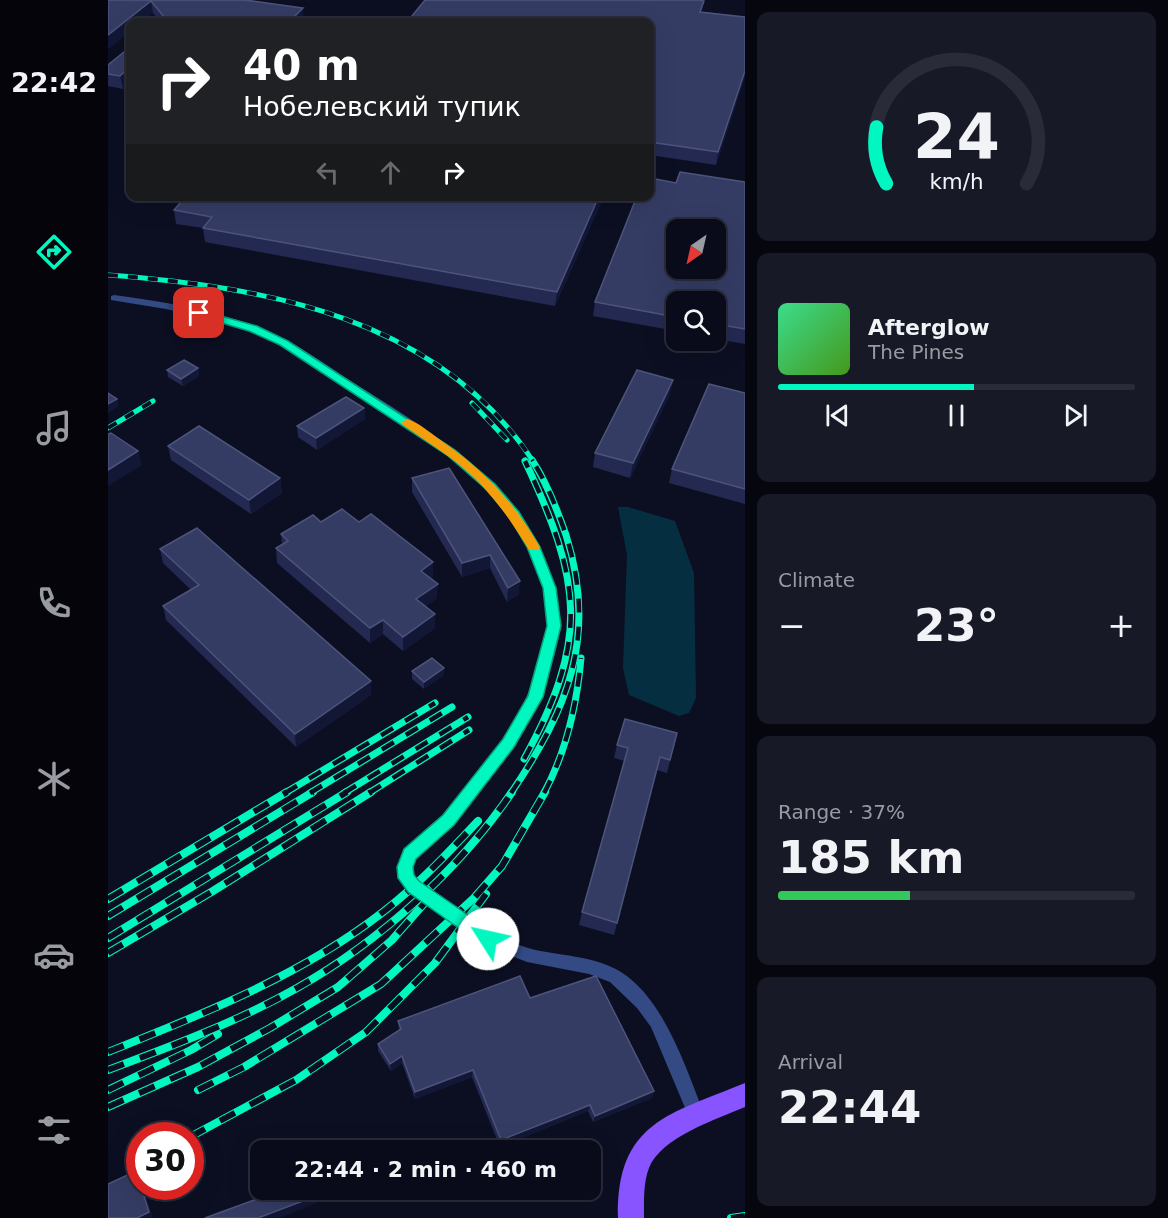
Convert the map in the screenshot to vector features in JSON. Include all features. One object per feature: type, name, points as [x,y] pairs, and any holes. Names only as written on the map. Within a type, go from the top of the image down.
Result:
[{"type":"main road","points":[[631,1218],[630,1195],[636,1168],[650,1144],[698,1116],[745,1095]]},
{"type":"street","points":[[114,298],[199,313],[253,328],[284,343],[461,459],[491,487],[514,515],[534,547],[549,588],[554,626],[538,687],[535,697],[508,743],[448,820],[410,854],[405,867],[406,878],[413,886],[488,939],[527,955],[589,968],[615,977],[643,1003],[657,1022],[698,1116]]},
{"type":"water","points":[[618,507],[628,507],[675,521],[694,573],[696,698],[689,713],[679,716],[629,695],[623,668],[627,555]]},
{"type":"building","points":[[108,0],[245,0],[303,8],[293,18],[165,18],[151,1],[130,18],[126,18],[126,21],[108,35]]},
{"type":"building","points":[[425,0],[700,0],[704,1],[700,12],[745,17],[745,71],[718,152],[654,143],[654,18],[410,18]]},
{"type":"building","points":[[126,50],[126,71],[120,76],[108,74],[108,65]]},
{"type":"building","points":[[680,172],[745,182],[745,329],[726,326],[726,291],[666,291],[666,315],[595,302],[635,201],[654,201],[654,179],[676,183]]},
{"type":"building","points":[[182,201],[597,201],[557,292],[203,228],[212,217],[174,210]]},
{"type":"building","points":[[184,360],[198,368],[181,379],[167,370]]},
{"type":"building","points":[[637,370],[673,380],[633,463],[595,453]]},
{"type":"building","points":[[709,384],[745,393],[745,489],[672,469]]},
{"type":"building","points":[[108,393],[117,399],[108,404]]},
{"type":"building","points":[[346,397],[364,408],[316,438],[297,426]]},
{"type":"building","points":[[199,426],[280,478],[249,500],[168,446]]},
{"type":"building","points":[[111,433],[138,451],[108,470],[108,434]]},
{"type":"building","points":[[449,468],[520,581],[508,588],[490,555],[462,563],[412,478]]},
{"type":"building","points":[[342,509],[359,522],[371,514],[433,562],[421,571],[438,584],[416,599],[435,614],[403,637],[383,620],[370,628],[276,548],[288,541],[281,534],[313,515],[321,522]]},
{"type":"building","points":[[197,528],[371,681],[295,734],[163,606],[199,585],[160,549]]},
{"type":"building","points":[[432,658],[444,668],[424,682],[412,671]]},
{"type":"building","points":[[625,719],[677,733],[670,760],[660,757],[617,923],[582,912],[628,748],[617,745]]},
{"type":"building","points":[[520,976],[530,998],[596,976],[654,1091],[595,1116],[590,1105],[501,1140],[473,1070],[415,1092],[402,1056],[390,1064],[378,1044],[401,1029],[398,1021]]},
{"type":"building","points":[[126,1176],[126,1200],[145,1200],[149,1212],[137,1218],[108,1218],[108,1184]]},
{"type":"building","points":[[254,1200],[305,1200],[258,1218],[205,1218]]},
{"type":"railway","points":[[108,275],[228,289],[288,301],[345,319],[399,342],[449,373],[494,412],[533,461]]},
{"type":"railway","points":[[108,428],[153,401]]},
{"type":"railway","points":[[472,403],[507,440]]},
{"type":"railway","points":[[511,793],[531,762],[562,701],[572,670],[578,639],[579,606],[575,572],[566,535],[551,496],[532,460]]},
{"type":"railway","points":[[524,759],[545,717],[560,679],[568,644],[571,610],[567,577],[558,542],[525,461]]},
{"type":"railway","points":[[544,793],[552,777],[569,727],[577,693],[581,658]]},
{"type":"railway","points":[[285,793],[435,703]]},
{"type":"railway","points":[[310,793],[452,707]]},
{"type":"railway","points":[[344,793],[468,717]]},
{"type":"railway","points":[[369,793],[469,730]]},
{"type":"railway","points":[[108,899],[287,792]]},
{"type":"railway","points":[[108,916],[313,792]]},
{"type":"railway","points":[[108,938],[347,792]]},
{"type":"railway","points":[[108,953],[213,891],[371,792]]},
{"type":"railway","points":[[108,1070],[251,1012],[297,988],[358,949],[415,902],[442,876],[491,821],[512,792]]},
{"type":"railway","points":[[198,1090],[244,1067],[381,984],[474,898],[502,866],[545,792]]},
{"type":"railway","points":[[108,1052],[251,991],[352,935],[396,902],[478,821]]},
{"type":"railway","points":[[204,1129],[296,1080],[366,1032],[435,963],[486,894]]},
{"type":"railway","points":[[108,1107],[198,1067],[270,1028],[338,987],[392,940],[428,899]]},
{"type":"railway","points":[[108,1090],[191,1050],[218,1034]]},
{"type":"railway","points":[[731,1218],[745,1216]]},
{"type":"slow traffic","points":[[407,423],[461,459],[491,487],[514,515],[534,547]]},
{"type":"route","points":[[199,313],[253,328],[284,343],[451,452],[491,487],[514,515],[534,547],[549,588],[554,626],[535,697],[508,743],[448,820],[410,854],[405,867],[406,878],[413,886],[488,939]]}]
